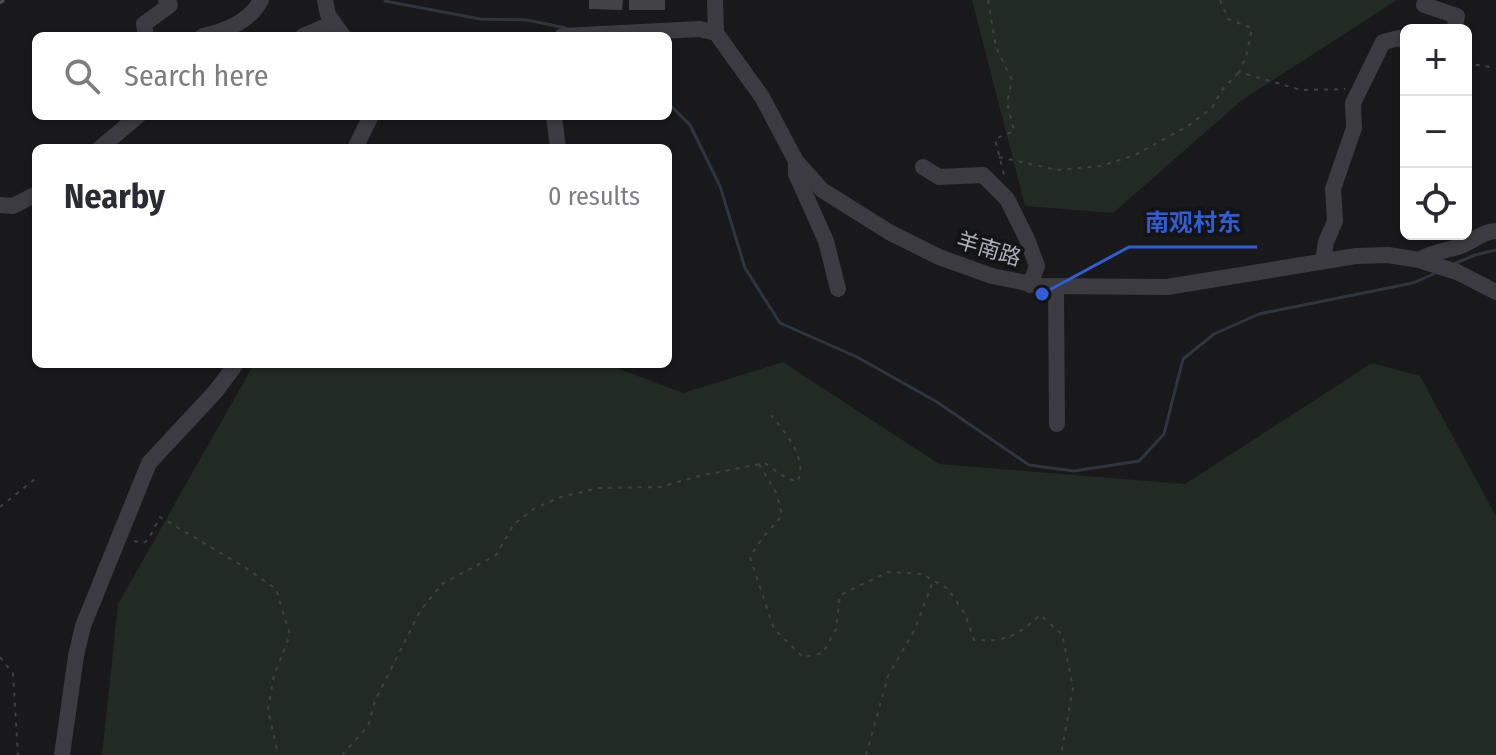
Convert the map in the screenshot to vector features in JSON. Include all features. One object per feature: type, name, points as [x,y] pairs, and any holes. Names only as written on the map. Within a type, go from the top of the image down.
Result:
[{"type":"street","points":[[145,32],[144,24],[170,5],[166,0]]},
{"type":"street","points":[[220,32],[246,18],[261,0]]},
{"type":"street","points":[[325,0],[338,30]]},
{"type":"street","points":[[627,32],[700,29],[716,33],[715,0]]},
{"type":"street","points":[[1424,5],[1457,16],[1455,24]]},
{"type":"street","name":"羊南路","points":[[716,33],[762,97],[796,161],[822,190],[889,232],[939,257],[992,276],[1030,285],[1056,287],[1167,287],[1356,256],[1388,255],[1421,260],[1457,272],[1496,292]]},
{"type":"street","points":[[1323,261],[1326,242],[1335,221],[1333,189],[1354,128],[1353,103],[1358,88],[1383,42],[1400,39]]},
{"type":"street","points":[[105,144],[133,120]]},
{"type":"street","points":[[357,144],[369,120]]},
{"type":"street","points":[[554,120],[558,144]]},
{"type":"street","points":[[796,161],[796,174],[826,241],[838,289]]},
{"type":"street","points":[[923,167],[939,177],[983,175],[1007,199],[1037,266],[1030,285]]},
{"type":"street","points":[[0,205],[13,206],[32,196]]},
{"type":"street","points":[[1421,260],[1433,251],[1460,247],[1488,231],[1496,231]]},
{"type":"street","points":[[1056,287],[1057,424]]},
{"type":"street","points":[[62,755],[83,626],[149,463],[216,391],[233,368]]},
{"type":"path","points":[[988,0],[996,47],[1012,80],[1007,103],[1014,131],[995,139],[1004,176]]},
{"type":"path","points":[[999,157],[1057,170],[1101,166],[1135,155],[1188,126],[1212,108],[1221,91],[1239,72],[1246,57],[1252,28],[1228,19],[1220,0]]},
{"type":"path","points":[[1472,64],[1496,68]]},
{"type":"path","points":[[1239,72],[1301,90],[1358,88]]},
{"type":"path","points":[[342,755],[368,726],[375,701],[420,611],[442,584],[496,555],[514,524],[535,508],[561,497],[599,488],[660,487],[765,463],[797,482],[800,458],[771,415]]},
{"type":"path","points":[[759,464],[777,494],[782,516],[750,557],[774,629],[803,657],[823,653],[836,629],[840,595],[888,572],[922,574],[948,589],[965,614],[974,640],[991,641],[1017,636],[1040,615],[1062,634],[1073,688],[1060,754]]},
{"type":"path","points":[[0,507],[35,479]]},
{"type":"path","points":[[117,538],[143,543],[148,540],[160,517],[276,589],[290,635],[274,675],[268,709],[278,755]]},
{"type":"path","points":[[866,755],[888,676],[915,629],[933,580]]},
{"type":"path","points":[[0,657],[13,674],[18,755]]},
{"type":"shaded area","points":[[972,0],[1397,0],[1242,100],[1113,213],[1025,206]]},
{"type":"shaded area","points":[[783,362],[939,464],[1185,484],[1372,363],[1420,376],[1496,516],[1496,755],[102,755],[118,604],[252,368],[617,368],[683,393]]},
{"type":"building","points":[[589,0],[623,0],[622,10],[589,9]]},
{"type":"building","points":[[629,0],[665,0],[665,10],[629,10]]},
{"type":"waterway","points":[[385,1],[480,19],[527,20],[566,28]]},
{"type":"waterway","points":[[672,107],[690,125],[720,186],[745,268],[780,323],[857,357],[937,402],[1029,465],[1074,471],[1139,461],[1164,434],[1183,359],[1214,334],[1259,314],[1413,283],[1438,272]]},
{"type":"waterway","points":[[1456,263],[1496,250]]},
{"type":"railway","points":[[0,3],[4,0]]},
{"type":"place","name":"南观村东","points":[[1042,294]]}]
